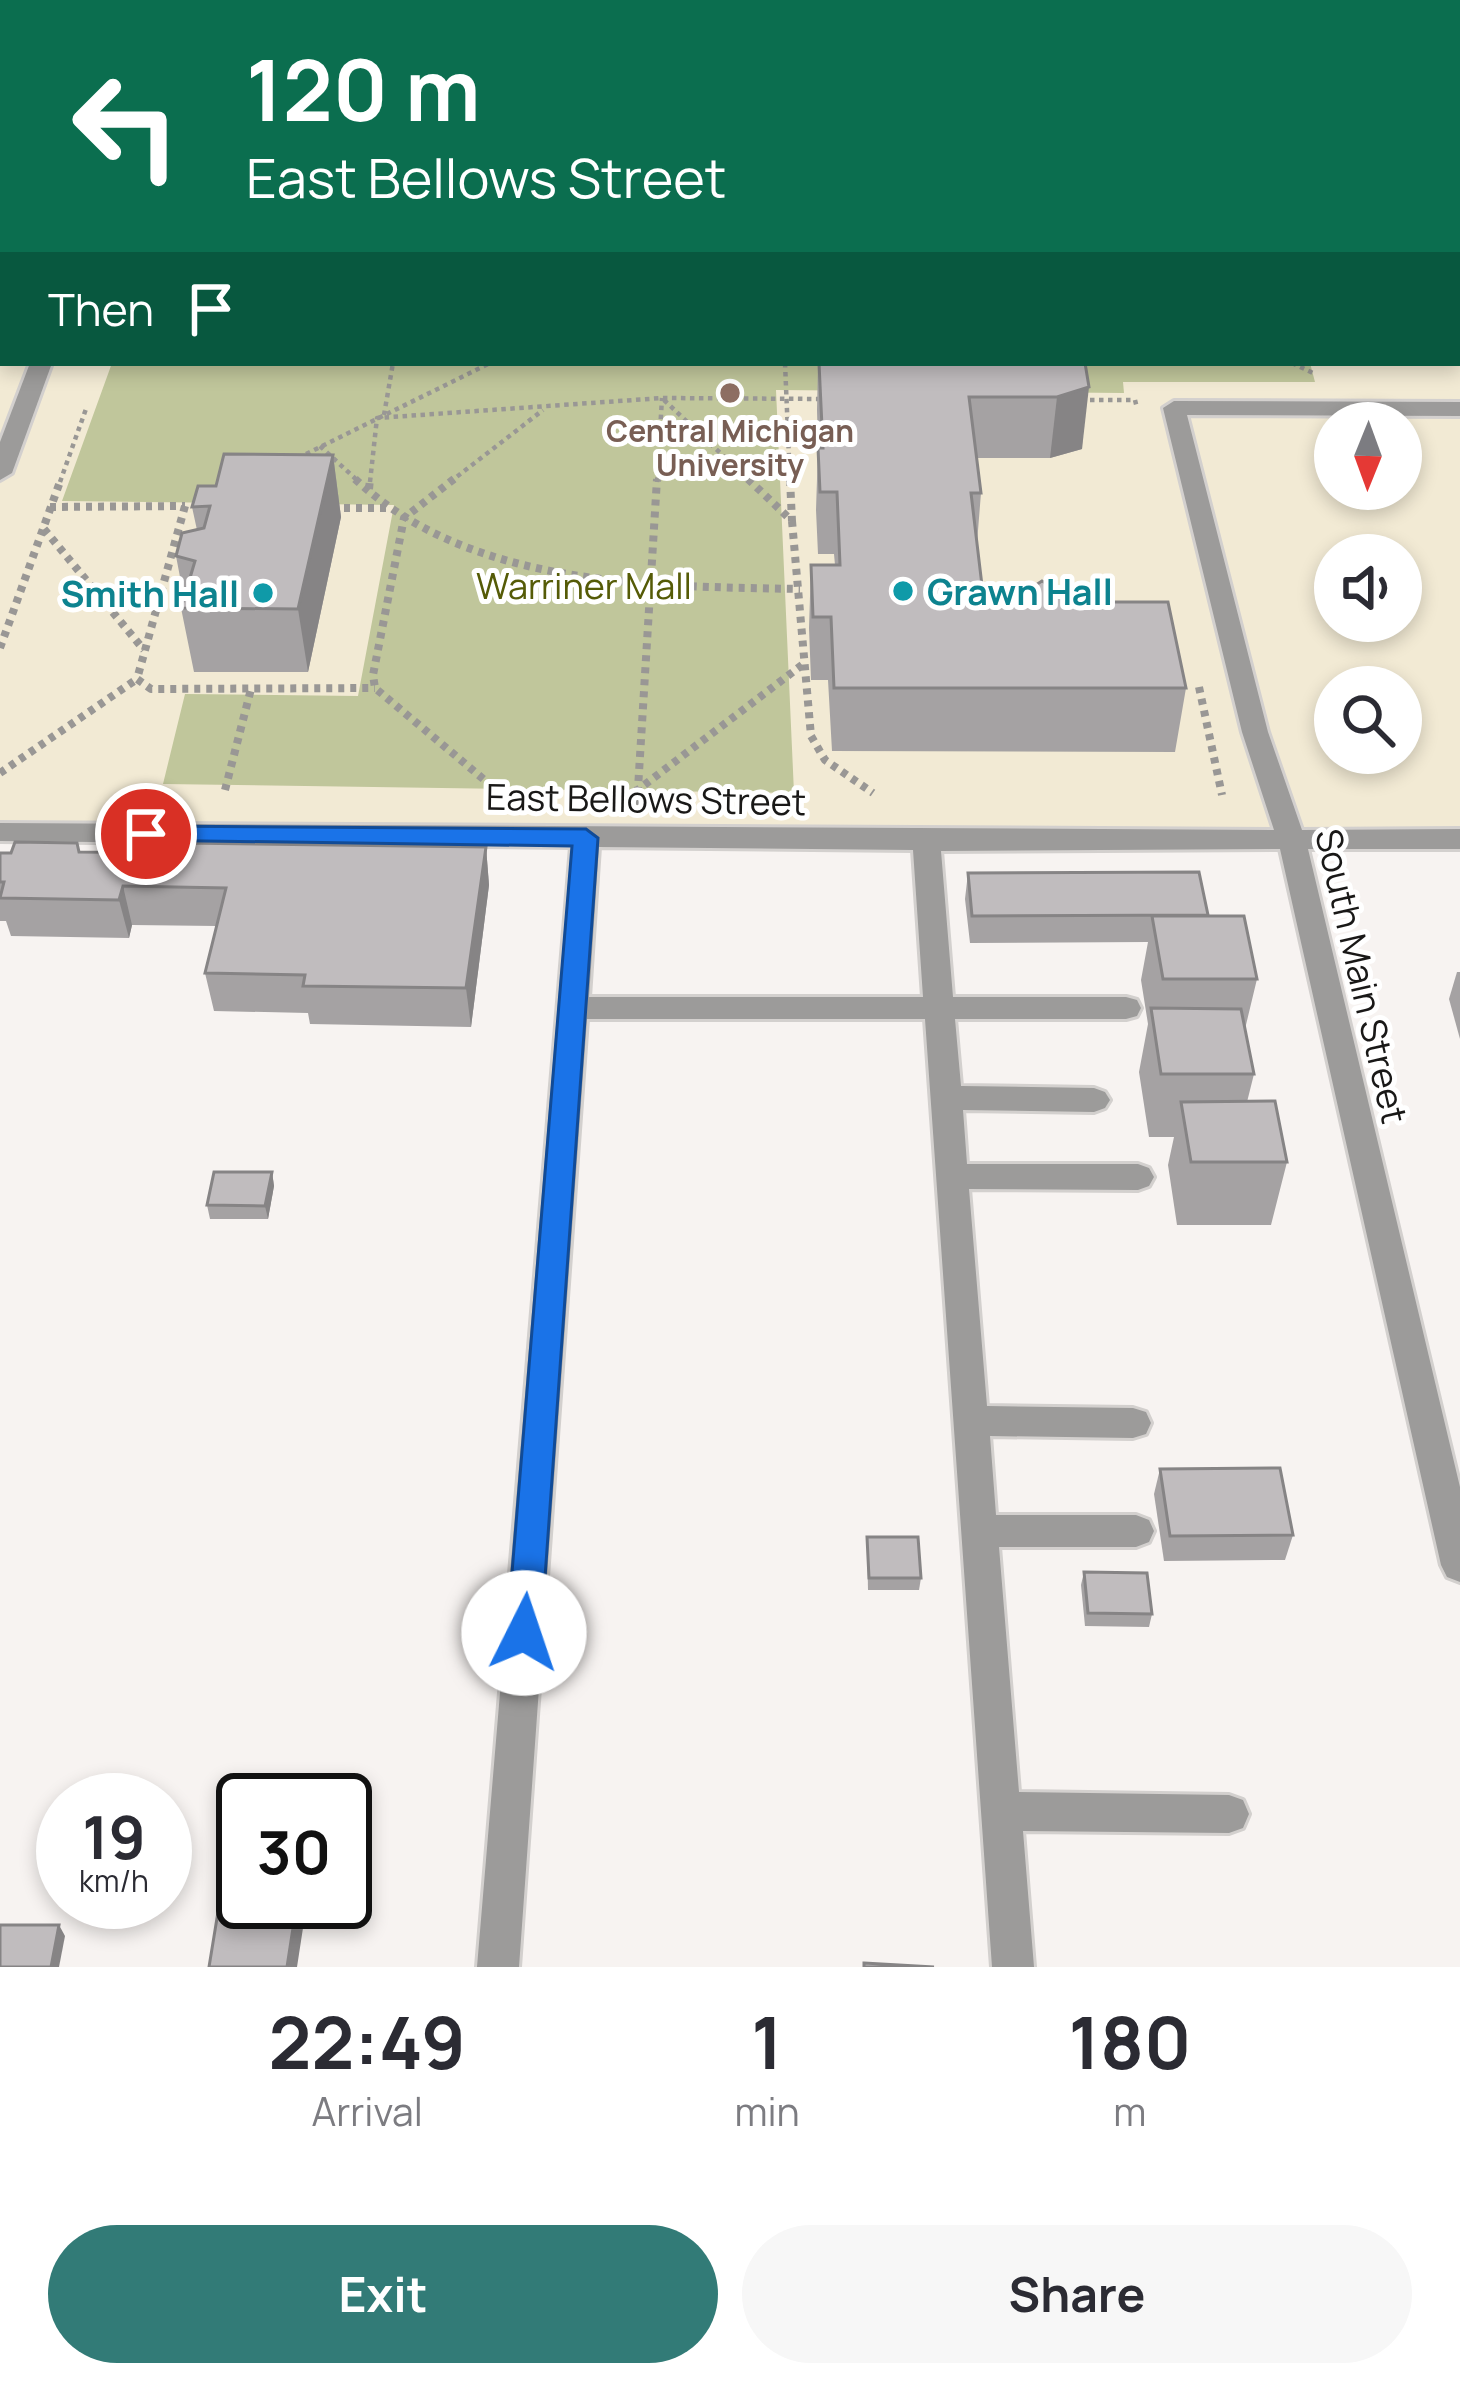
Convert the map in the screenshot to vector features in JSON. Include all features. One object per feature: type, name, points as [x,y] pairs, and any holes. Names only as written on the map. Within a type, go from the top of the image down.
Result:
[{"type":"street","points":[[0,472],[40,366]]},
{"type":"street","name":"South Main Street","points":[[1460,409],[1174,407],[1255,732],[1292,841],[1460,1565]]},
{"type":"street","name":"East Bellows Street","points":[[0,832],[926,841],[1460,838]]},
{"type":"street","points":[[498,1967],[586,838]]},
{"type":"street","points":[[926,841],[1013,1967]]},
{"type":"street","points":[[573,1008],[1126,1008]]},
{"type":"street","points":[[945,1098],[1094,1100]]},
{"type":"street","points":[[951,1176],[1138,1178]]},
{"type":"street","points":[[971,1421],[1132,1423]]},
{"type":"street","points":[[979,1531],[1136,1532]]},
{"type":"street","points":[[1000,1811],[1229,1814]]},
{"type":"path","points":[[369,489],[392,366]]},
{"type":"path","points":[[280,466],[484,366]]},
{"type":"path","points":[[785,366],[792,521],[811,736],[825,760],[873,793]]},
{"type":"path","points":[[380,417],[544,410],[662,398],[832,398]]},
{"type":"path","points":[[662,398],[792,521]]},
{"type":"path","points":[[638,806],[635,792],[662,398]]},
{"type":"path","points":[[1069,400],[1136,400]]},
{"type":"path","points":[[0,648],[88,406]]},
{"type":"path","points":[[375,688],[373,675],[404,518],[544,410]]},
{"type":"path","points":[[320,446],[404,518],[525,567],[648,586],[800,589]]},
{"type":"path","points":[[0,773],[137,679],[185,506]]},
{"type":"path","points":[[50,507],[201,507]]},
{"type":"path","points":[[320,508],[391,508]]},
{"type":"path","points":[[43,528],[144,650]]},
{"type":"path","points":[[635,792],[803,664]]},
{"type":"path","points":[[137,679],[151,689],[375,688],[500,793]]},
{"type":"path","points":[[225,790],[251,689]]},
{"type":"shaded area","name":"Central Michigan University","points":[[0,366],[1460,366],[1460,837],[1292,841],[0,820]]},
{"type":"green space","name":"Warriner Mall","points":[[111,366],[1311,366],[1315,382],[1123,382],[1124,393],[776,390],[794,793],[163,784],[185,694],[358,696],[394,505],[62,501]]},
{"type":"building","name":"Grawn Hall","points":[[819,366],[1086,366],[1089,387],[1057,397],[969,397],[981,493],[971,493],[983,594],[1022,594],[1042,581],[1079,602],[1168,602],[1186,688],[834,688],[831,617],[813,617],[811,565],[840,565],[837,492],[820,492],[818,448],[823,448]]},
{"type":"building","points":[[224,454],[333,455],[298,609],[181,608],[195,561],[176,556],[182,533],[204,528],[210,506],[192,507],[198,486],[216,486]]},
{"type":"building","points":[[15,842],[77,843],[79,852],[181,853],[183,843],[486,847],[466,988],[303,986],[305,975],[205,973],[226,888],[123,886],[119,900],[0,898],[4,882],[0,882],[0,853],[11,853]]},
{"type":"building","points":[[1199,872],[1208,915],[972,916],[968,873]]},
{"type":"building","points":[[1152,916],[1244,916],[1257,979],[1163,979]]},
{"type":"building","points":[[1151,1008],[1241,1009],[1254,1074],[1161,1074]]},
{"type":"building","points":[[1275,1101],[1287,1162],[1191,1162],[1181,1102]]},
{"type":"building","points":[[214,1172],[272,1172],[265,1206],[207,1205]]},
{"type":"building","points":[[1280,1468],[1293,1535],[1170,1536],[1160,1469]]},
{"type":"building","points":[[867,1537],[918,1537],[921,1578],[869,1578]]},
{"type":"building","points":[[1084,1572],[1147,1573],[1152,1614],[1088,1613]]},
{"type":"building","points":[[216,1924],[216,1929],[293,1929],[287,1967],[209,1967]]},
{"type":"building","points":[[0,1925],[58,1929],[51,1967],[0,1967]]},
{"type":"building","points":[[864,1963],[934,1967],[864,1967]]},
{"type":"place","name":"Central Michigan University","points":[[730,393]]},
{"type":"place","name":"Grawn Hall","points":[[903,591]]},
{"type":"place","name":"Smith Hall","points":[[263,593]]},
{"type":"route","points":[[146,834],[586,838],[524,1633]]}]
